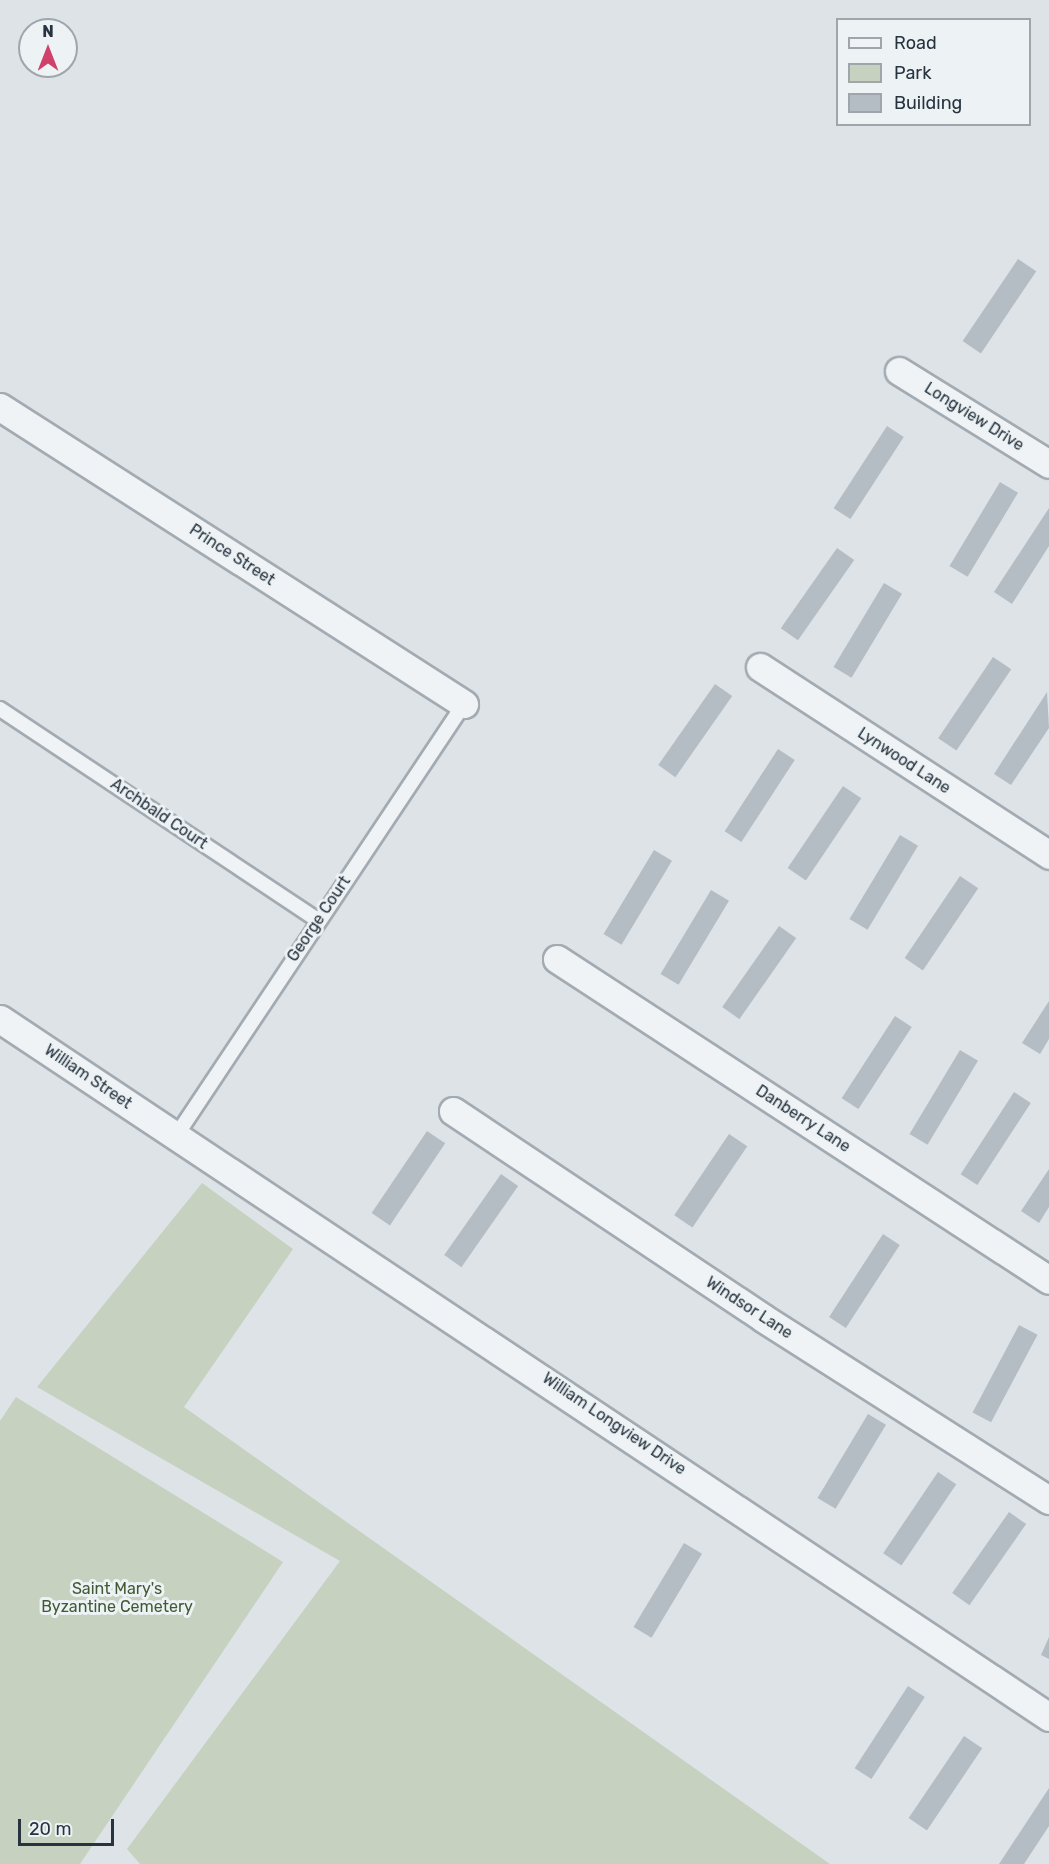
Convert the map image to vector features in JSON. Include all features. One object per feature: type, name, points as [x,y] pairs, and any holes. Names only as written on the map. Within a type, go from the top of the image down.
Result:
[{"type":"street","name":"Longview Drive","points":[[899,371],[1049,464]]},
{"type":"street","name":"Prince Street","points":[[0,407],[464,704]]},
{"type":"street","name":"Lynwood Lane","points":[[760,668],[1049,855]]},
{"type":"street","name":"Danberry Lane","points":[[557,959],[1049,1280]]},
{"type":"street","name":"William Street","points":[[0,1018],[176,1136]]},
{"type":"street","name":"Windsor Lane","points":[[453,1111],[764,1318],[1049,1500]]},
{"type":"street","name":"William Longview Drive","points":[[176,1136],[1049,1717]]},
{"type":"lane","name":"George Court","points":[[176,1136],[317,920],[464,704]]},
{"type":"lane","name":"Archbald Court","points":[[0,709],[317,920]]},
{"type":"green space","points":[[202,1183],[293,1249],[184,1407],[830,1864],[140,1864],[127,1849],[340,1561],[37,1387]]},
{"type":"green space","name":"Saint Mary's Byzantine Cemetery","points":[[16,1397],[283,1562],[80,1864],[0,1864],[0,1421]]},
{"type":"building","points":[[1018,259],[1036,271],[981,353],[963,341]]},
{"type":"building","points":[[887,426],[904,437],[850,519],[834,508]]},
{"type":"building","points":[[1000,482],[1018,493],[968,577],[950,566]]},
{"type":"building","points":[[1049,508],[1049,546],[1012,604],[994,592]]},
{"type":"building","points":[[837,548],[854,560],[798,640],[781,628]]},
{"type":"building","points":[[884,583],[902,594],[852,678],[834,667]]},
{"type":"building","points":[[993,657],[1011,669],[956,751],[938,738]]},
{"type":"building","points":[[715,684],[732,696],[675,777],[658,765]]},
{"type":"building","points":[[1047,692],[1049,728],[1011,785],[994,774]]},
{"type":"building","points":[[778,749],[795,760],[741,842],[725,831]]},
{"type":"building","points":[[843,786],[861,798],[806,880],[788,868]]},
{"type":"building","points":[[900,835],[918,846],[868,930],[850,919]]},
{"type":"building","points":[[654,850],[672,861],[622,945],[604,934]]},
{"type":"building","points":[[960,876],[978,888],[923,970],[905,958]]},
{"type":"building","points":[[711,890],[729,901],[679,985],[661,974]]},
{"type":"building","points":[[779,926],[796,938],[739,1019],[722,1007]]},
{"type":"building","points":[[1049,1001],[1049,1039],[1040,1054],[1022,1043]]},
{"type":"building","points":[[895,1016],[912,1027],[858,1109],[842,1098]]},
{"type":"building","points":[[960,1050],[978,1061],[928,1145],[910,1134]]},
{"type":"building","points":[[1014,1092],[1031,1103],[977,1185],[961,1174]]},
{"type":"building","points":[[427,1131],[445,1143],[390,1225],[372,1213]]},
{"type":"building","points":[[729,1134],[747,1146],[692,1228],[674,1215]]},
{"type":"building","points":[[1049,1169],[1049,1207],[1039,1223],[1021,1211]]},
{"type":"building","points":[[501,1174],[518,1186],[461,1267],[444,1255]]},
{"type":"building","points":[[883,1234],[900,1245],[846,1328],[829,1317]]},
{"type":"building","points":[[1019,1325],[1038,1335],[991,1422],[973,1412]]},
{"type":"building","points":[[868,1414],[886,1425],[836,1509],[818,1498]]},
{"type":"building","points":[[938,1472],[956,1484],[901,1566],[883,1553]]},
{"type":"building","points":[[1009,1512],[1026,1524],[969,1605],[952,1593]]},
{"type":"building","points":[[684,1543],[702,1554],[652,1638],[634,1627]]},
{"type":"building","points":[[1049,1637],[1049,1659],[1041,1655]]},
{"type":"building","points":[[908,1686],[925,1697],[871,1779],[855,1768]]},
{"type":"building","points":[[964,1736],[982,1748],[927,1830],[909,1818]]},
{"type":"building","points":[[1049,1788],[1049,1826],[1024,1864],[999,1864]]}]
